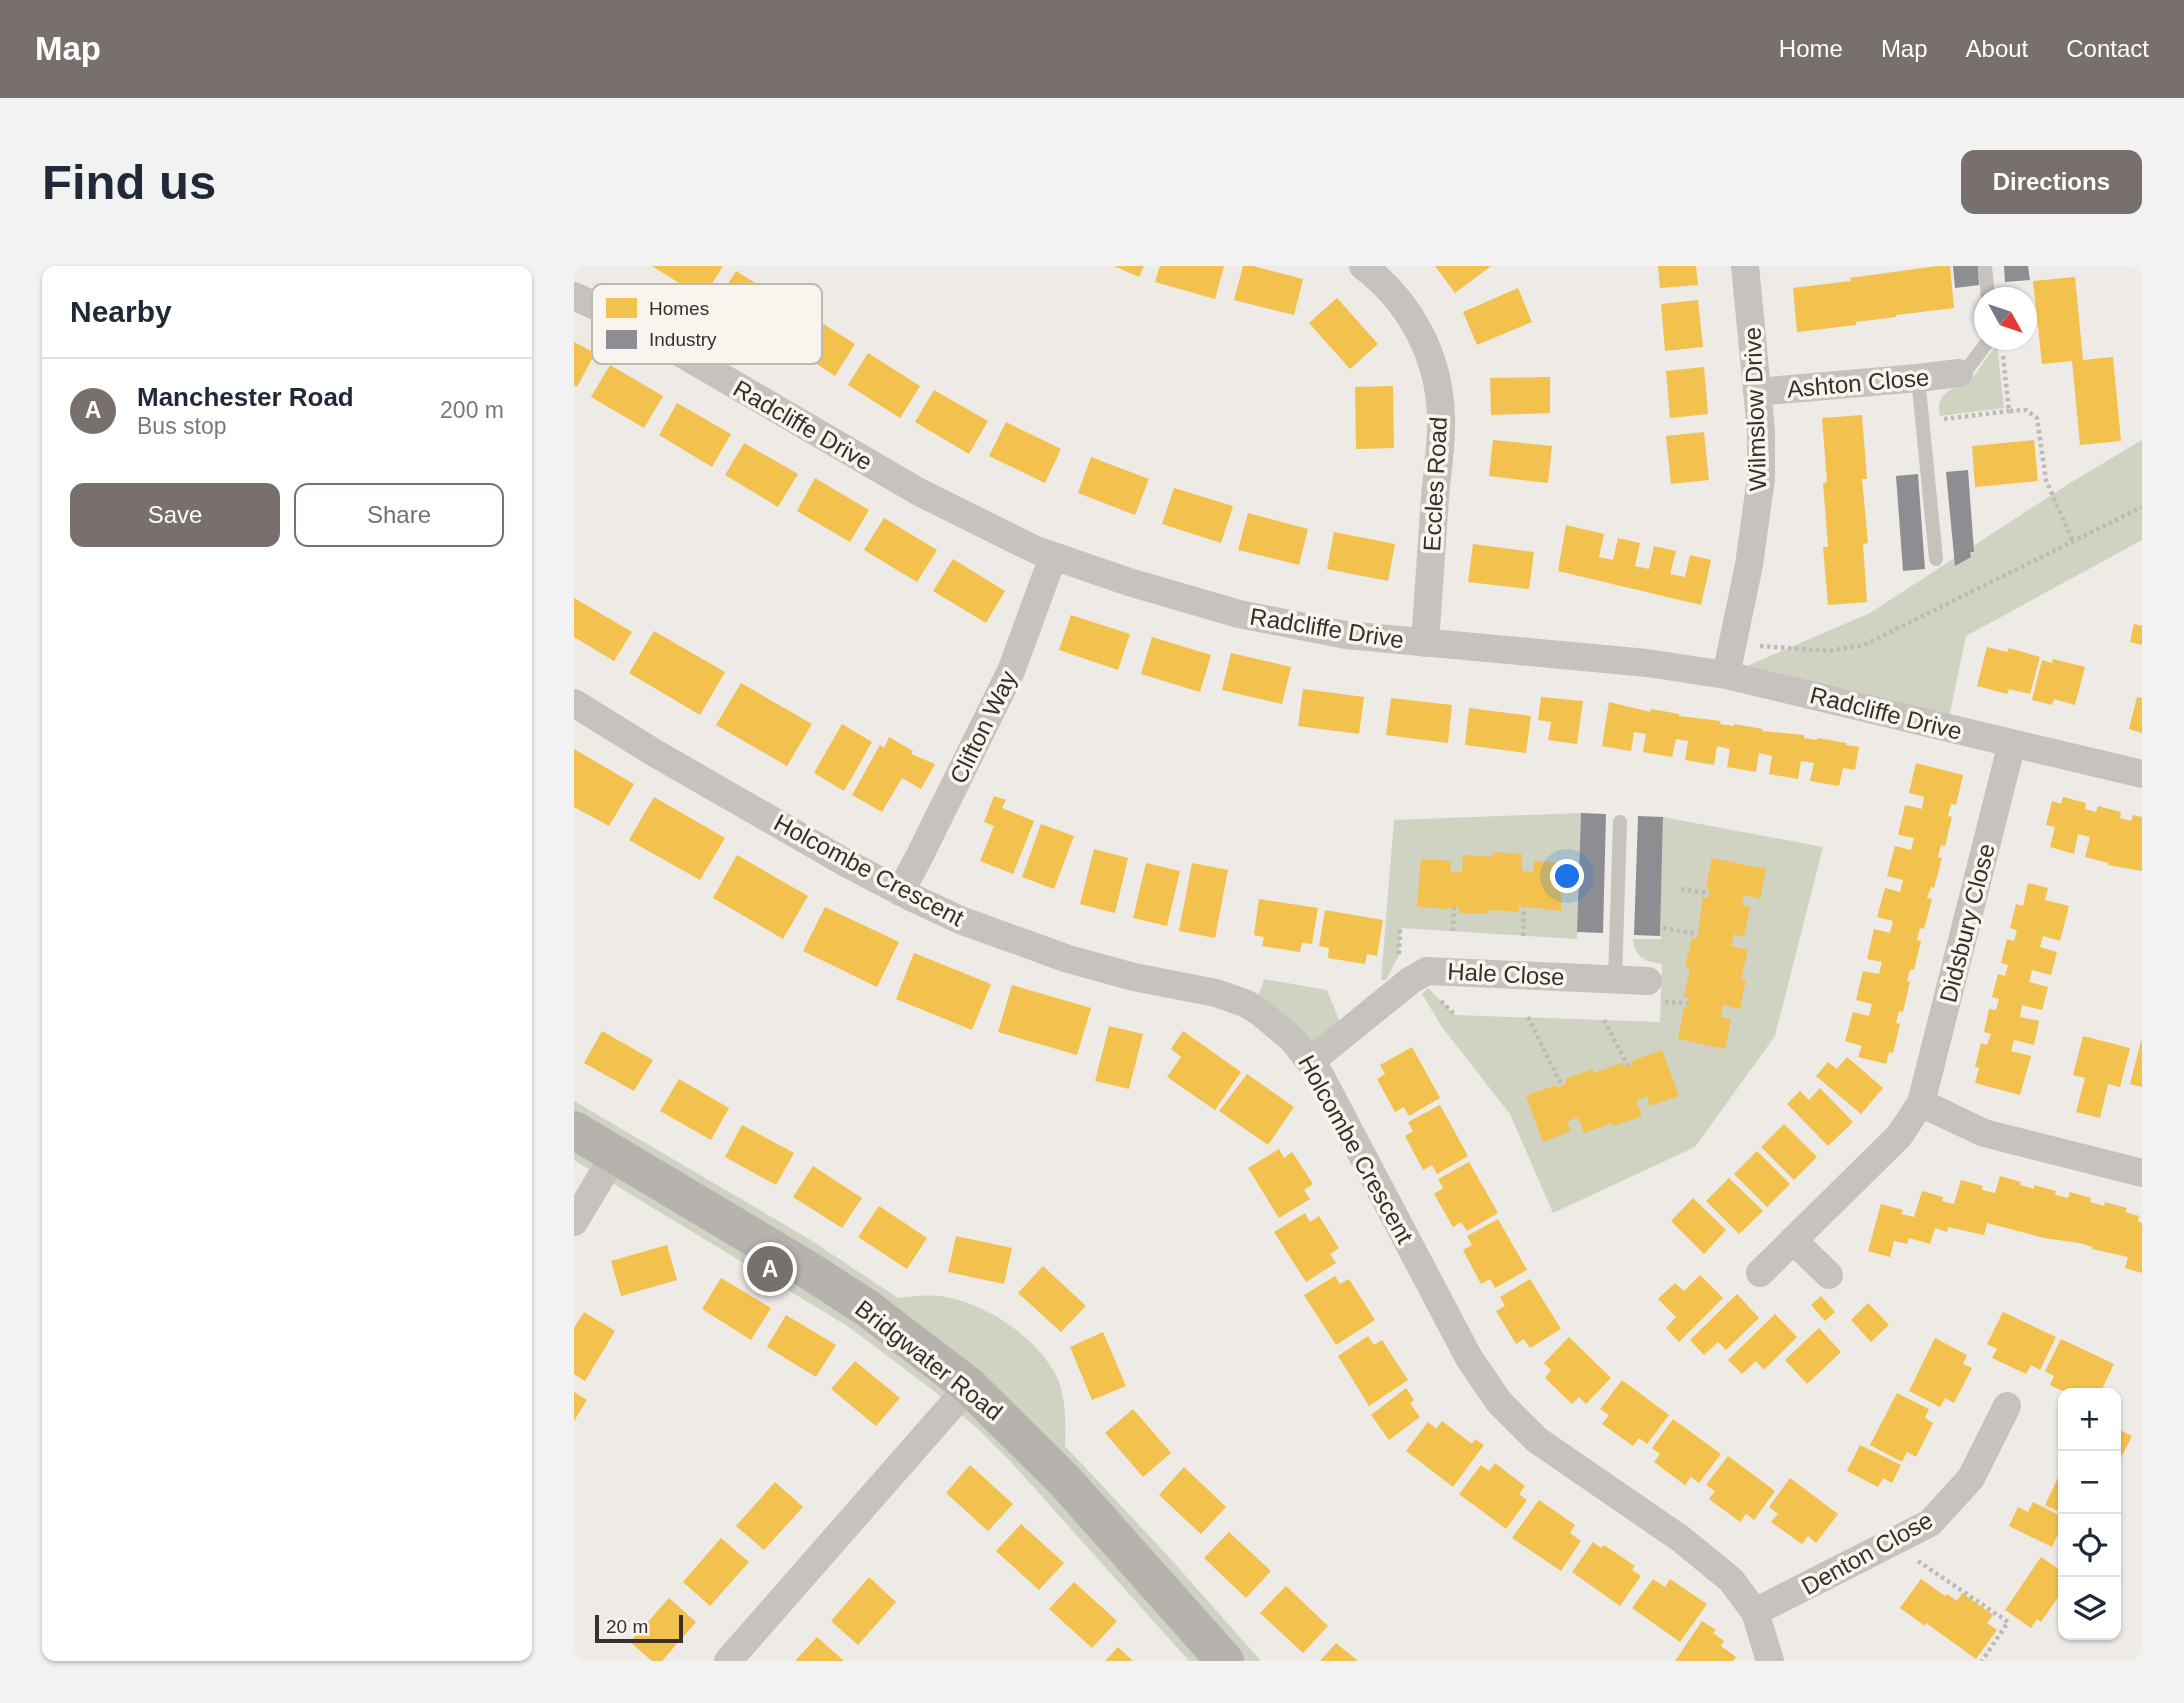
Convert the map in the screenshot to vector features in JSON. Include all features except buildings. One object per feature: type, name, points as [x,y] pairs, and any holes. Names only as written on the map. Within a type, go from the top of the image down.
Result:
[{"type":"street","name":"Eccles Road","points":[[1363,266],[1389,289],[1413,320],[1426,346],[1440,399],[1441,441],[1425,643]]},
{"type":"street","name":"Wilmslow Drive","points":[[1726,674],[1749,565],[1759,499],[1761,454],[1745,266]]},
{"type":"street","name":"Radcliffe Drive","points":[[574,296],[592,304]]},
{"type":"street","name":"Radcliffe Drive","points":[[699,364],[919,492],[987,527],[1053,557],[1129,582],[1249,616],[1346,635],[1647,663],[1726,674],[2142,774]]},
{"type":"street","name":"Ashton Close","points":[[1757,392],[1918,379],[1959,373]]},
{"type":"street","name":"Clifton Way","points":[[900,892],[1011,671],[1053,557]]},
{"type":"street","name":"Holcombe Crescent","points":[[574,703],[676,765],[900,892],[960,920],[1068,959],[1235,999],[1254,1008],[1275,1024],[1293,1039],[1311,1062],[1469,1358],[1499,1402],[1537,1440],[1718,1566],[1755,1612],[1770,1661]]},
{"type":"street","name":"Didsbury Close","points":[[1760,1273],[1899,1136],[1922,1103],[2011,743]]},
{"type":"street","name":"Hale Close","points":[[1311,1062],[1403,986],[1427,971],[1615,979],[1654,991]]},
{"type":"street","points":[[1922,1103],[1964,1125],[1994,1136],[2142,1173]]},
{"type":"street","name":"Bridgwater Road","points":[[574,1130],[867,1308],[969,1386],[1063,1480],[1225,1661]]},
{"type":"street","points":[[574,1222],[615,1154]]},
{"type":"street","points":[[1793,1240],[1829,1276]]},
{"type":"street","points":[[728,1661],[969,1386]]},
{"type":"street","name":"Denton Close","points":[[1755,1612],[1930,1523],[1971,1478],[2007,1406]]},
{"type":"lane","points":[[1985,266],[1987,287]]},
{"type":"lane","points":[[1959,373],[1987,350]]},
{"type":"lane","points":[[1918,379],[1936,559]]},
{"type":"lane","points":[[1615,979],[1620,822]]},
{"type":"path","points":[[1998,350],[2009,411]]},
{"type":"path","points":[[1923,422],[2026,410],[2038,420],[2046,480],[2073,542]]},
{"type":"path","points":[[1726,674],[1762,645],[1817,651],[1843,650],[1864,645],[2142,507]]},
{"type":"path","points":[[1681,889],[1709,893]]},
{"type":"path","points":[[1453,931],[1454,907]]},
{"type":"path","points":[[1523,936],[1524,907]]},
{"type":"path","points":[[1399,955],[1401,928]]},
{"type":"path","points":[[1663,928],[1698,934]]},
{"type":"path","points":[[1654,991],[1688,1003]]},
{"type":"path","points":[[1528,1017],[1562,1086]]},
{"type":"path","points":[[1604,1020],[1628,1066]]},
{"type":"path","points":[[1916,1560],[2008,1622],[1983,1661]]},
{"type":"green space","points":[[1993,350],[1998,350],[2004,408],[1940,416],[1940,403],[1945,394],[1968,384]]},
{"type":"green space","points":[[2142,440],[2142,540],[1966,636],[1947,727],[1726,675],[1870,613],[2070,483]]},
{"type":"green space","points":[[1581,813],[1577,939],[1401,928],[1399,955],[1386,980],[1381,980],[1394,820]]},
{"type":"green space","points":[[1663,817],[1823,847],[1775,1036],[1695,1147],[1553,1213],[1510,1114],[1442,1027],[1422,994],[1428,988],[1455,1015],[1660,1022],[1662,964],[1642,958],[1633,939],[1662,939]]},
{"type":"green space","points":[[1264,979],[1327,990],[1339,1020],[1348,1032],[1311,1061],[1254,1008]]},
{"type":"green space","points":[[574,1101],[809,1239],[898,1298],[934,1296],[962,1301],[995,1316],[1025,1337],[1038,1349],[1060,1385],[1064,1402],[1065,1446],[1261,1661],[1189,1661],[1011,1462],[978,1429],[930,1388],[849,1327],[574,1160]]},
{"type":"place","name":"Manchester Road","points":[[770,1269]]}]
